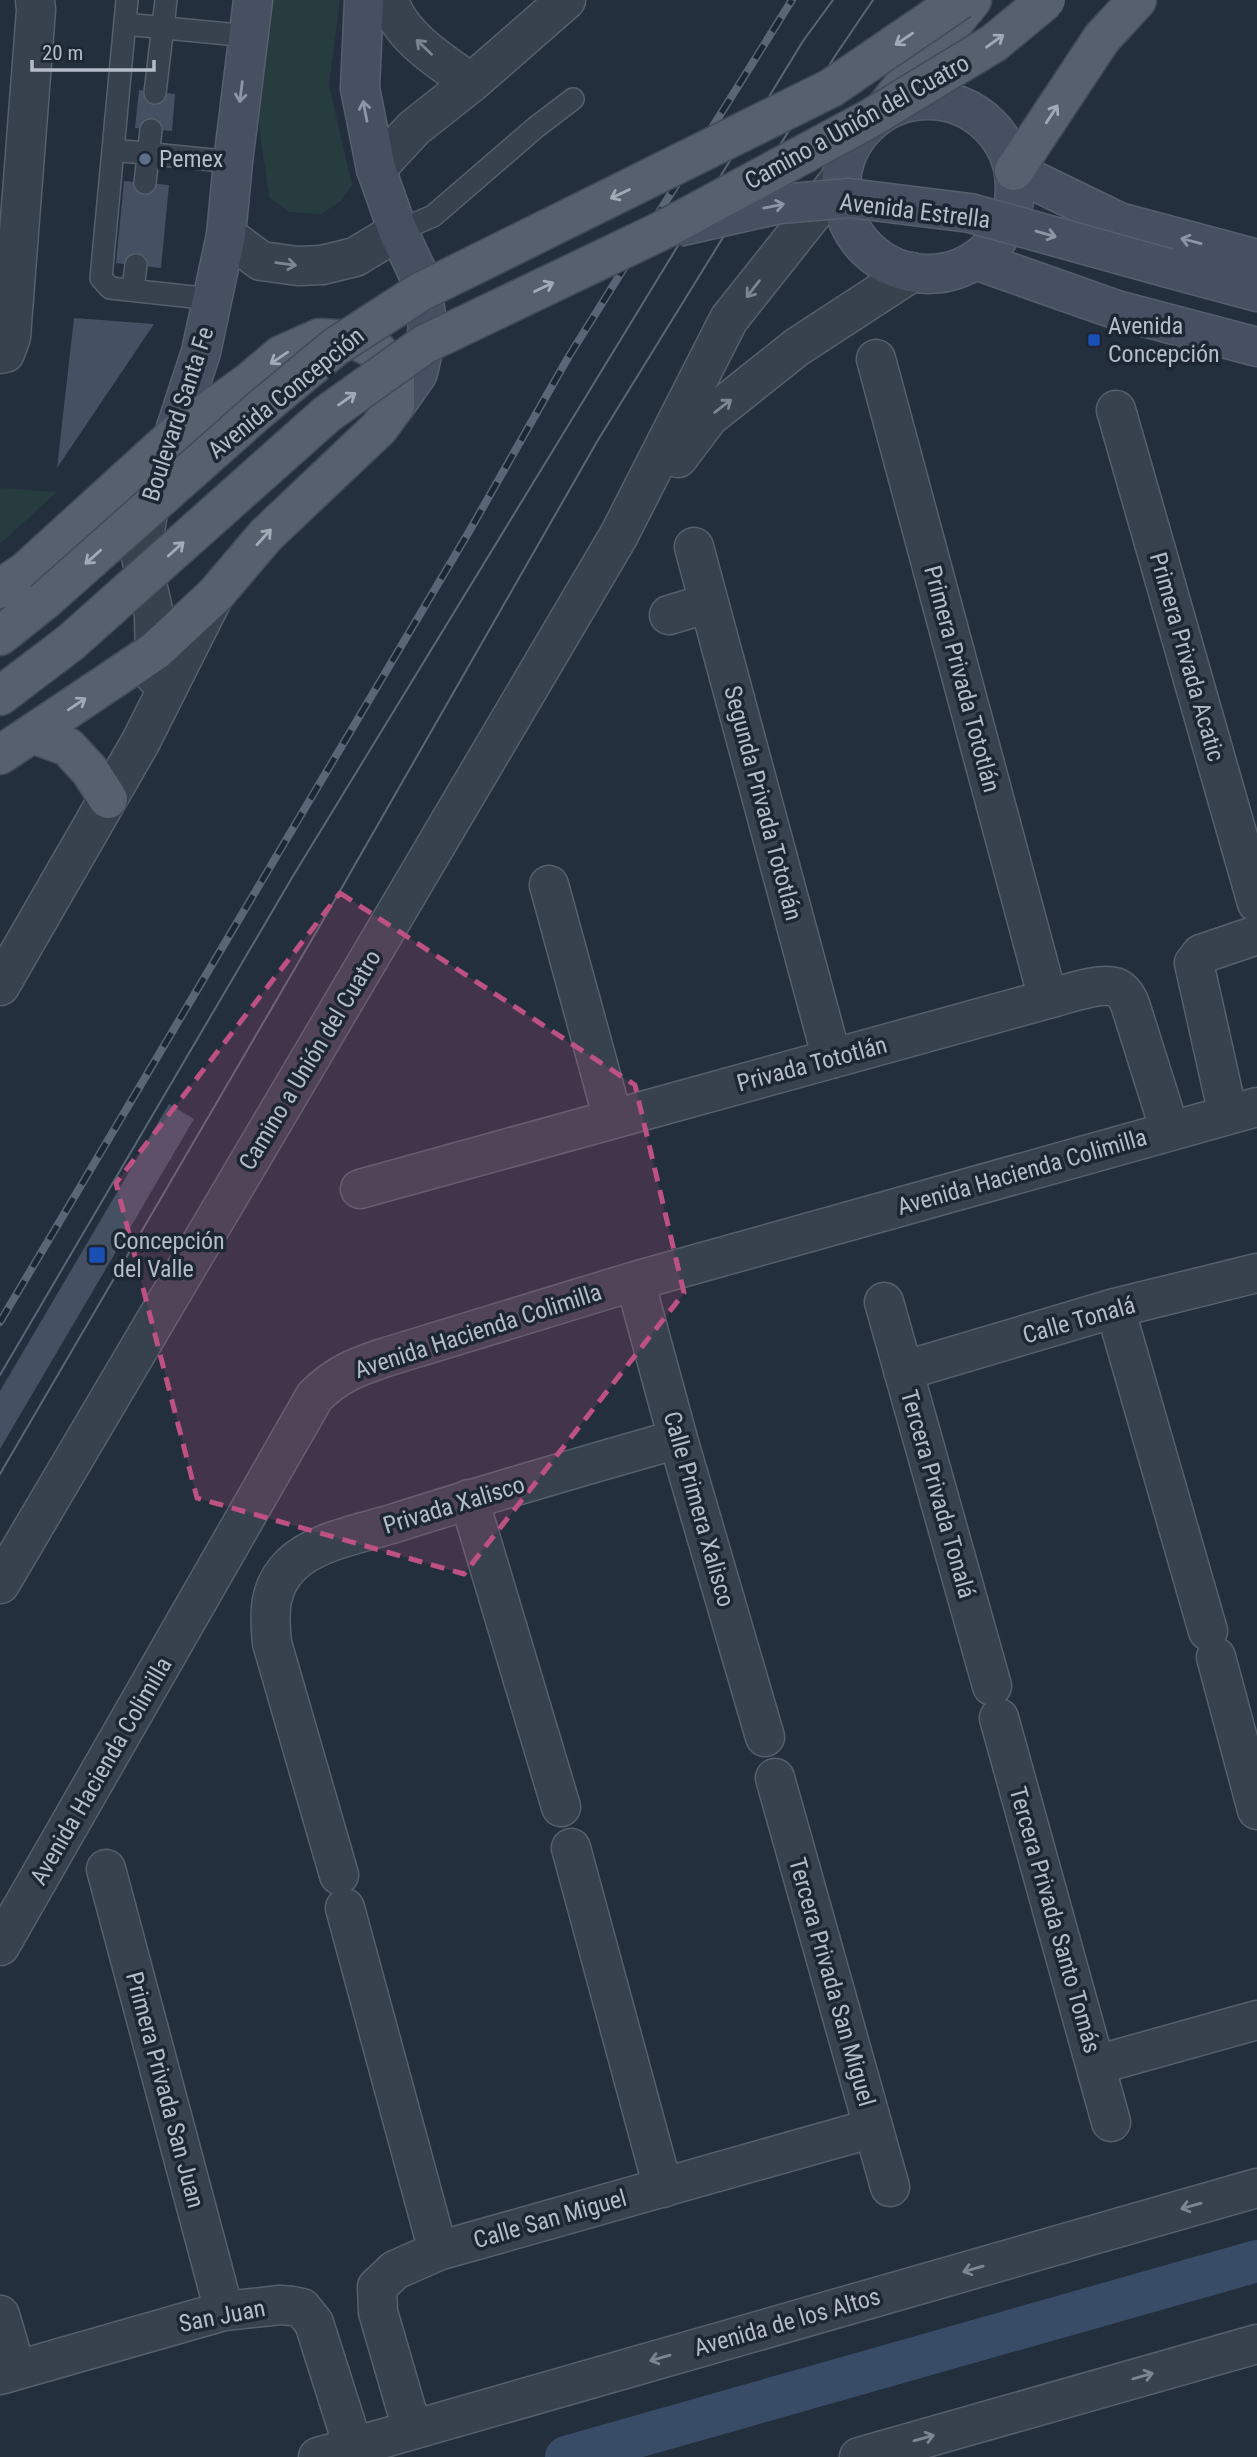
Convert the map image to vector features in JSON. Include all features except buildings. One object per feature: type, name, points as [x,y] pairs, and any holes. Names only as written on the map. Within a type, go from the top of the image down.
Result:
[{"type":"main road","points":[[0,755],[155,651],[215,595],[266,535],[379,428],[418,373],[428,329],[421,280],[398,231],[376,169],[360,88],[364,0]]},
{"type":"main road","name":"Camino a Unión del Cuatro","points":[[681,163],[831,88],[960,0]]},
{"type":"main road","points":[[881,113],[908,103],[936,100],[961,107],[985,121],[1004,143],[1014,171],[1015,197],[1008,221],[995,242],[975,260],[933,274],[912,272],[886,263],[866,248],[851,228],[843,205],[841,178],[849,151],[862,129],[881,113],[972,0]]},
{"type":"main road","name":"Camino a Unión del Cuatro","points":[[659,232],[869,119],[994,43],[1046,0]]},
{"type":"main road","points":[[1014,171],[1102,38],[1137,0]]},
{"type":"main road","name":"Boulevard Santa Fe","points":[[173,437],[201,352],[226,235],[250,18]]},
{"type":"main road","name":"Avenida Concepción","points":[[0,636],[44,601],[257,412],[335,347],[421,292],[681,163]]},
{"type":"main road","points":[[1014,171],[1119,222],[1257,259]]},
{"type":"main road","name":"Avenida Estrella","points":[[659,232],[780,204],[849,198],[970,213],[1257,292]]},
{"type":"main road","name":"Avenida Concepción","points":[[0,696],[71,643],[327,414],[425,344],[659,232]]},
{"type":"main road","points":[[975,260],[1117,310],[1257,347]]},
{"type":"main road","points":[[0,589],[27,570],[173,437],[249,382],[281,355],[319,338],[355,340],[377,350],[395,376],[395,406]]},
{"type":"main road","points":[[33,734],[68,747],[90,771],[108,799]]},
{"type":"street","points":[[0,354],[5,353],[11,337],[35,0]]},
{"type":"street","points":[[389,0],[394,15],[427,52],[471,83]]},
{"type":"street","points":[[376,169],[414,128],[471,83],[566,0]]},
{"type":"street","name":"Camino a Unión del Cuatro","points":[[0,1584],[619,535],[729,319],[841,178]]},
{"type":"street","points":[[226,235],[261,261],[298,266],[322,265],[355,257],[398,231]]},
{"type":"street","name":"Camino a Unión del Cuatro","points":[[619,535],[709,417],[797,348],[912,272]]},
{"type":"street","name":"Primera Privada Tototlán","points":[[876,359],[1048,999]]},
{"type":"street","name":"Primera Privada Acatic","points":[[1116,410],[1257,903]]},
{"type":"street","name":"Boulevard Santa Fe","points":[[140,743],[156,672],[154,614],[141,557],[149,495],[173,437]]},
{"type":"street","name":"Segunda Privada Tototlán","points":[[694,547],[832,1059]]},
{"type":"street","name":"Boulevard Santa Fe","points":[[0,986],[140,743],[215,595]]},
{"type":"street","points":[[669,615],[709,603]]},
{"type":"street","points":[[549,885],[613,1119]]},
{"type":"street","points":[[1242,1111],[1194,963],[1201,954],[1257,935]]},
{"type":"street","name":"Privada Tototlán","points":[[360,1189],[1048,999],[1104,986],[1116,987],[1125,994],[1170,1131]]},
{"type":"street","name":"Avenida Hacienda Colimilla","points":[[0,1946],[315,1396],[332,1379],[357,1367],[635,1281],[1242,1111]]},
{"type":"street","name":"Calle Tonalá","points":[[903,1371],[1115,1308],[1257,1273]]},
{"type":"street","name":"Calle Primera Xalisco","points":[[635,1281],[765,1737]]},
{"type":"street","name":"Tercera Privada Tonalá","points":[[884,1302],[996,1702]]},
{"type":"street","points":[[1115,1308],[1257,1810]]},
{"type":"street","name":"Privada Xalisco","points":[[438,2251],[342,1891],[272,1643],[269,1617],[271,1595],[290,1566],[313,1549],[469,1499],[678,1438]]},
{"type":"street","points":[[469,1499],[561,1807]]},
{"type":"street","name":"Tercera Privada Santo Tomás","points":[[996,1702],[1111,2122]]},
{"type":"street","name":"Tercera Privada San Miguel","points":[[775,1778],[890,2187]]},
{"type":"street","points":[[571,1847],[663,2188]]},
{"type":"street","name":"Primera Privada San Juan","points":[[106,1869],[224,2311]]},
{"type":"street","points":[[1096,2065],[1257,2020]]},
{"type":"street","name":"Calle San Miguel","points":[[412,2429],[378,2312],[377,2287],[395,2270],[438,2251],[873,2128]]},
{"type":"street","name":"Avenida de los Altos","points":[[336,2452],[1257,2188]]},
{"type":"street","name":"San Juan","points":[[8,2372],[224,2311],[281,2305],[302,2308],[314,2323],[336,2452]]},
{"type":"street","points":[[0,2315],[8,2372]]},
{"type":"street","points":[[859,2457],[1257,2344]]},
{"type":"lane","points":[[127,0],[101,278],[110,288],[212,299]]},
{"type":"lane","points":[[155,93],[166,0]]},
{"type":"lane","points":[[125,24],[163,28],[250,18]]},
{"type":"lane","points":[[398,231],[433,216],[535,128],[573,99]]},
{"type":"lane","points":[[145,183],[151,130]]},
{"type":"lane","points":[[113,150],[233,162]]},
{"type":"lane","points":[[133,289],[136,265]]},
{"type":"highlighted area","points":[[340,893],[635,1085],[684,1293],[464,1574],[197,1498],[116,1183]]},
{"type":"green space","points":[[273,0],[340,0],[329,85],[352,185],[341,201],[321,214],[289,212],[269,197],[258,119]]},
{"type":"green space","points":[[0,488],[57,492],[0,544]]},
{"type":"waterway","points":[[566,2457],[1257,2261]]},
{"type":"tram line","points":[[0,1375],[293,876],[803,41],[833,0]]},
{"type":"tram line","points":[[0,1474],[329,910],[598,440],[835,56],[873,0]]},
{"type":"railway","points":[[0,1322],[470,530],[569,356],[792,0]]},
{"type":"place","name":"Pemex","points":[[145,159]]},
{"type":"place","name":"Avenida Concepción","points":[[1094,340]]},
{"type":"place","name":"Concepción del Valle","points":[[97,1255]]}]
